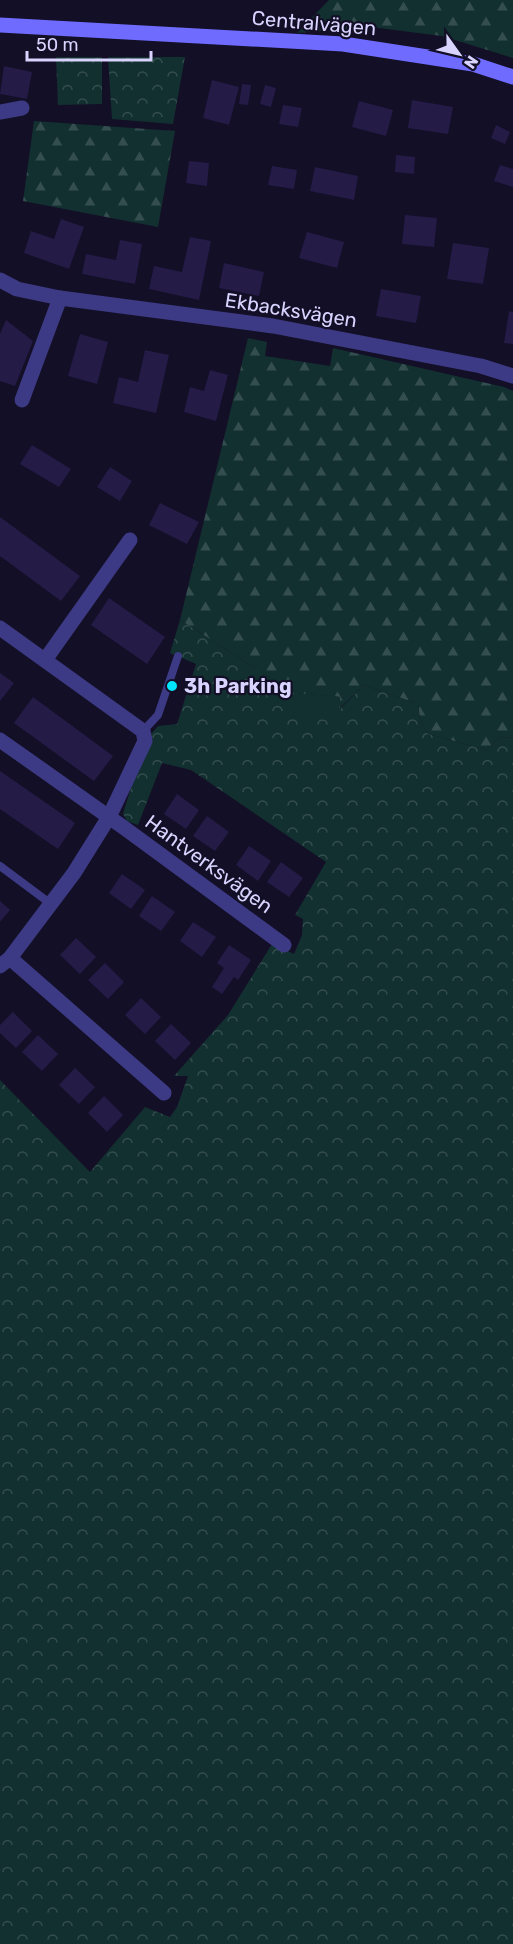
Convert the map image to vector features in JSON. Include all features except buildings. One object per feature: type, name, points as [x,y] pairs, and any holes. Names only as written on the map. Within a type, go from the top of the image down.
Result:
[{"type":"street","name":"Centralvägen","points":[[0,25],[343,44],[473,64],[513,77]]},
{"type":"street","points":[[0,112],[22,108]]},
{"type":"street","name":"Ekbacksvägen","points":[[0,280],[17,289],[60,298],[273,326],[481,366],[513,376]]},
{"type":"street","points":[[22,400],[60,298]]},
{"type":"street","points":[[45,660],[130,540]]},
{"type":"street","points":[[0,628],[143,731],[145,741],[109,817],[74,873],[5,962],[164,1093]]},
{"type":"street","name":"Hantverksvägen","points":[[0,740],[284,945]]},
{"type":"lane","points":[[143,731],[158,715],[178,656]]},
{"type":"lane","points":[[0,866],[51,904]]},
{"type":"green space","points":[[329,0],[513,0],[513,58],[442,36],[371,27],[297,33]]},
{"type":"green space","points":[[56,57],[102,57],[102,104],[58,105]]},
{"type":"green space","points":[[108,57],[185,57],[173,124],[112,119]]},
{"type":"green space","points":[[34,121],[175,131],[158,227],[23,201]]},
{"type":"green space","points":[[248,338],[267,342],[265,356],[330,366],[333,348],[513,391],[513,738],[500,737],[487,750],[428,734],[420,720],[418,704],[364,685],[339,709],[340,697],[294,693],[180,620]]},
{"type":"green space","points":[[180,620],[294,693],[340,697],[340,709],[364,685],[418,704],[420,720],[428,734],[487,750],[500,737],[513,738],[513,1944],[0,1944],[0,1080],[90,1172],[145,1107],[170,1117],[177,1107],[188,1076],[174,1076],[228,1015],[272,944],[294,954],[302,935],[303,919],[295,915],[326,862],[191,770],[162,763],[138,825],[127,821],[123,814],[145,741],[158,726],[177,724],[196,664],[170,653]]},
{"type":"green space","points":[[294,693],[340,697],[338,721],[291,716]]},
{"type":"place","name":"3h Parking","points":[[172,686]]}]
